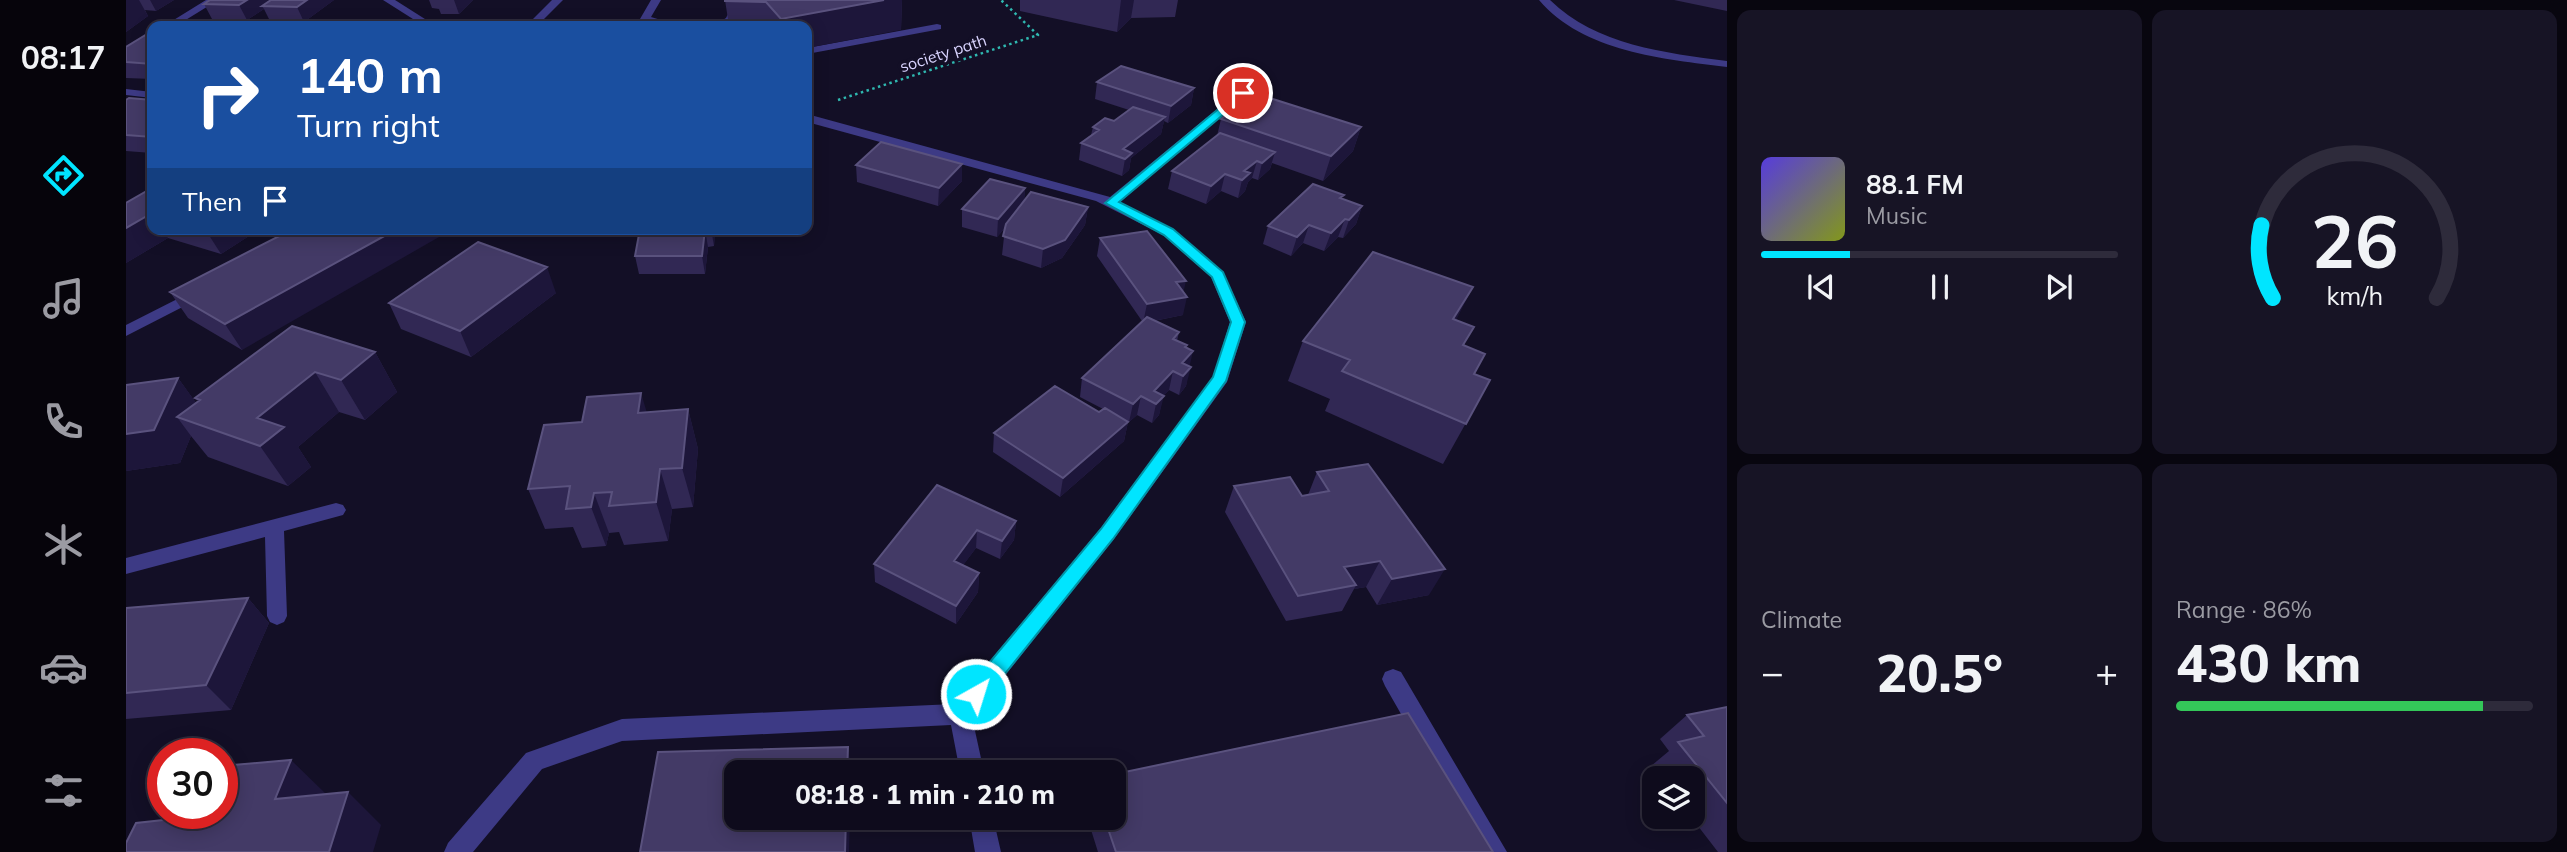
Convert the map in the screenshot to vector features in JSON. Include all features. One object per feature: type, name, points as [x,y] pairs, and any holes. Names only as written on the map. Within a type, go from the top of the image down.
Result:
[{"type":"street","points":[[177,21],[213,0]]},
{"type":"street","points":[[388,0],[423,21]]},
{"type":"street","points":[[536,21],[558,0]]},
{"type":"street","points":[[654,21],[645,19],[656,0]]},
{"type":"street","points":[[728,21],[740,0]]},
{"type":"street","points":[[1544,0],[1580,28],[1607,40],[1671,56],[1727,64]]},
{"type":"street","points":[[812,50],[937,27]]},
{"type":"street","points":[[126,92],[147,94]]},
{"type":"street","points":[[1111,203],[1243,93]]},
{"type":"street","points":[[457,852],[534,761],[622,730],[960,714],[1107,534],[1221,378],[1238,322],[1218,275],[1168,232],[1101,198],[812,119]]},
{"type":"street","points":[[126,331],[212,286]]},
{"type":"street","points":[[126,566],[336,510]]},
{"type":"street","points":[[274,526],[277,616]]},
{"type":"street","points":[[1393,680],[1494,852]]},
{"type":"street","points":[[960,714],[970,760]]},
{"type":"street","points":[[984,830],[988,852]]},
{"type":"path","name":"society path","points":[[832,102],[1038,35],[1000,0]]},
{"type":"building","points":[[210,0],[247,0],[239,5],[204,4]]},
{"type":"building","points":[[271,0],[307,0],[297,7],[262,6]]},
{"type":"building","points":[[725,0],[884,0],[781,19],[766,2]]},
{"type":"building","points":[[147,34],[147,64],[126,62],[126,47]]},
{"type":"building","points":[[1121,66],[1194,88],[1171,106],[1097,82]]},
{"type":"building","points":[[1254,93],[1361,127],[1331,156],[1221,119]]},
{"type":"building","points":[[126,100],[147,100],[147,137],[126,135]]},
{"type":"building","points":[[1133,107],[1165,117],[1123,149],[1132,153],[1125,159],[1081,143],[1099,130],[1093,127],[1105,118],[1114,121]]},
{"type":"building","points":[[1220,133],[1275,152],[1262,163],[1257,161],[1244,171],[1250,173],[1242,180],[1225,174],[1211,186],[1172,171]]},
{"type":"building","points":[[881,142],[962,164],[939,188],[856,165]]},
{"type":"building","points":[[990,179],[1025,188],[998,219],[962,209]]},
{"type":"building","points":[[1313,184],[1344,195],[1340,198],[1362,206],[1331,233],[1309,225],[1297,237],[1268,226]]},
{"type":"building","points":[[147,191],[147,216],[126,228],[126,203]]},
{"type":"building","points":[[1031,192],[1088,207],[1065,240],[1043,249],[1003,236],[1006,224]]},
{"type":"building","points":[[1147,231],[1186,281],[1176,282],[1187,297],[1147,304],[1100,238]]},
{"type":"building","points":[[281,235],[386,235],[225,324],[170,292]]},
{"type":"building","points":[[639,235],[704,235],[702,256],[635,256]]},
{"type":"building","points":[[478,242],[547,267],[460,331],[389,303]]},
{"type":"building","points":[[1373,252],[1473,287],[1453,319],[1474,327],[1463,345],[1485,354],[1474,374],[1490,380],[1466,424],[1342,371],[1350,360],[1303,341]]},
{"type":"building","points":[[1147,317],[1179,332],[1173,339],[1193,351],[1182,363],[1191,367],[1183,376],[1173,371],[1154,391],[1164,396],[1156,404],[1141,396],[1133,404],[1082,378]]},
{"type":"building","points":[[292,326],[375,352],[341,380],[315,372],[257,418],[284,427],[260,446],[177,417],[200,400],[195,398]]},
{"type":"building","points":[[178,378],[154,430],[126,434],[126,385]]},
{"type":"building","points":[[1055,386],[1099,412],[1105,408],[1128,422],[1063,478],[994,433]]},
{"type":"building","points":[[641,393],[638,413],[688,409],[682,468],[660,469],[656,502],[609,506],[612,492],[594,493],[591,507],[566,509],[570,486],[528,489],[544,425],[582,422],[587,397]]},
{"type":"building","points":[[1368,464],[1445,569],[1392,579],[1380,561],[1344,567],[1356,585],[1298,596],[1234,486],[1290,477],[1302,496],[1329,491],[1317,472]]},
{"type":"building","points":[[937,485],[1016,521],[1002,541],[977,530],[954,561],[979,573],[956,606],[874,564]]},
{"type":"building","points":[[248,598],[206,685],[126,693],[126,608]]},
{"type":"building","points":[[1727,707],[1727,803],[1705,776],[1705,766],[1697,766],[1678,742],[1704,736],[1687,715]]},
{"type":"building","points":[[1408,713],[1493,852],[1116,852],[1108,830],[1126,830],[1126,772]]},
{"type":"building","points":[[848,747],[847,760],[724,760],[724,830],[846,830],[845,852],[640,852],[658,752]]},
{"type":"building","points":[[291,760],[275,799],[348,792],[329,852],[126,852],[126,843],[136,823],[147,822],[147,829],[238,829],[238,765]]},
{"type":"route","points":[[976,694],[1107,534],[1221,378],[1238,322],[1218,275],[1168,232],[1111,203],[1243,93]]}]
